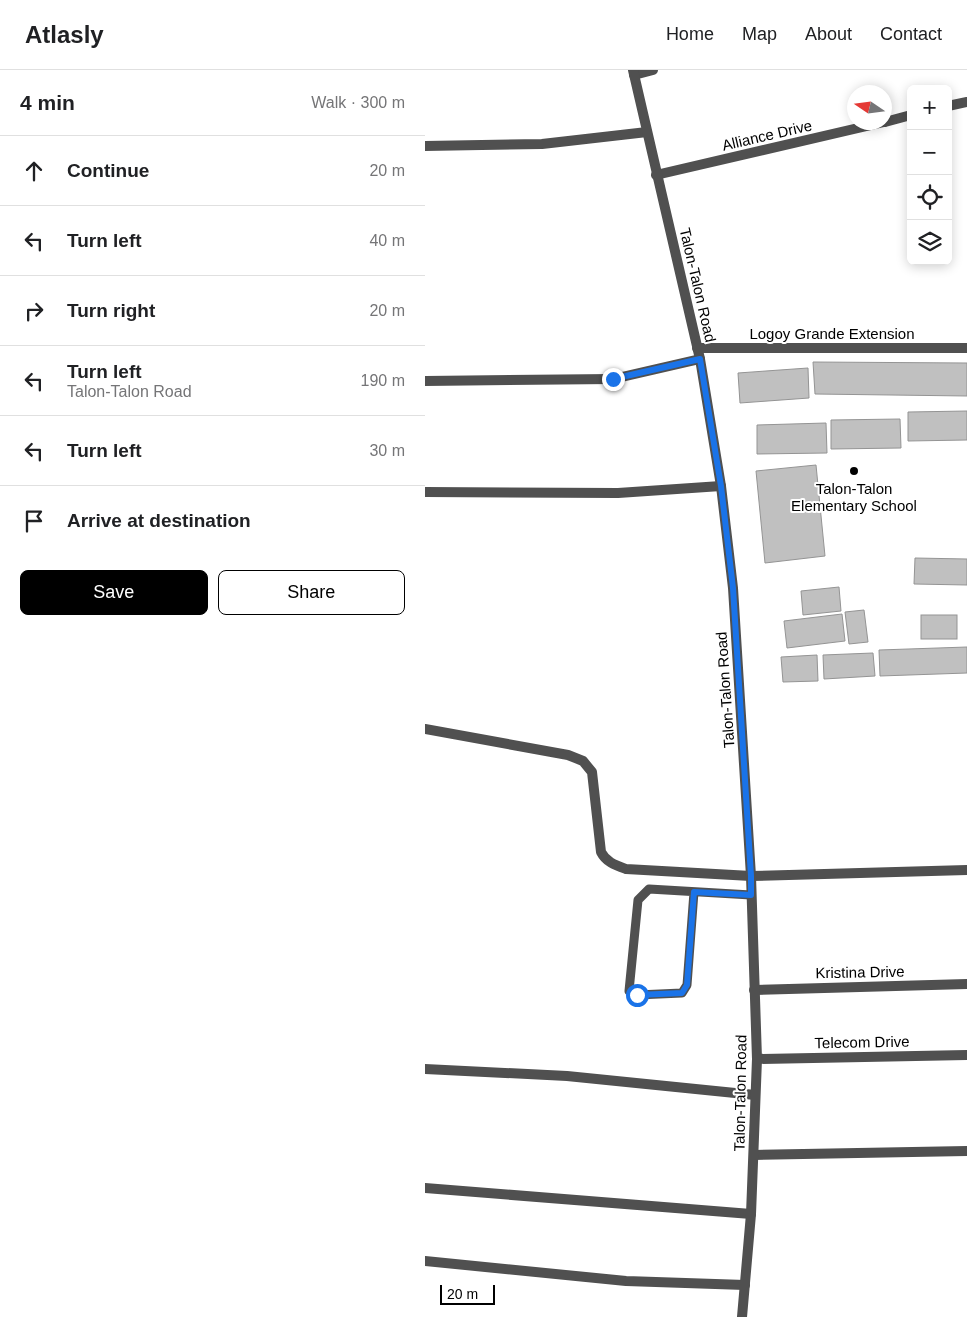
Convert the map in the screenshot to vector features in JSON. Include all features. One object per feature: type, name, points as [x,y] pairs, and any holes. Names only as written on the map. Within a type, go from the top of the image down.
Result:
[{"type":"street","points":[[633,72],[653,70]]},
{"type":"street","name":"Talon-Talon Road","points":[[633,72],[700,359],[721,486],[733,588],[751,876],[757,1059],[751,1214],[742,1317]]},
{"type":"street","points":[[952,105],[967,102]]},
{"type":"street","name":"Alliance Drive","points":[[892,120],[907,117]]},
{"type":"street","name":"Alliance Drive","points":[[656,175],[850,130]]},
{"type":"street","points":[[425,146],[543,144],[647,132]]},
{"type":"street","name":"Logoy Grande Extension","points":[[697,348],[967,348]]},
{"type":"street","points":[[425,381],[613,379],[700,359]]},
{"type":"street","points":[[425,492],[609,493],[721,486]]},
{"type":"street","points":[[425,729],[568,755],[583,761],[591,772],[601,852],[605,859],[625,869],[751,876],[967,870]]},
{"type":"street","name":"Kristina Drive","points":[[754,990],[967,984]]},
{"type":"street","name":"Telecom Drive","points":[[757,1059],[967,1055]]},
{"type":"street","points":[[425,1069],[567,1076],[755,1095]]},
{"type":"street","points":[[754,1155],[967,1151]]},
{"type":"street","points":[[425,1188],[751,1214]]},
{"type":"street","points":[[425,1261],[626,1281],[745,1285]]},
{"type":"lane","points":[[694,892],[687,985],[682,993],[637,995],[629,991],[638,900],[649,889],[751,895]]},
{"type":"building","points":[[813,362],[967,363],[967,396],[815,394]]},
{"type":"building","points":[[808,368],[809,398],[740,403],[738,373]]},
{"type":"building","points":[[967,411],[967,440],[908,441],[908,412]]},
{"type":"building","points":[[900,419],[901,448],[831,449],[831,420]]},
{"type":"building","points":[[826,423],[827,453],[757,454],[757,425]]},
{"type":"building","points":[[816,465],[825,556],[765,563],[756,471]]},
{"type":"building","points":[[915,558],[967,559],[967,585],[914,584]]},
{"type":"building","points":[[839,587],[841,611],[803,615],[801,591]]},
{"type":"building","points":[[864,610],[868,642],[849,644],[845,612]]},
{"type":"building","points":[[842,614],[845,641],[787,648],[784,621]]},
{"type":"building","points":[[921,615],[957,615],[957,639],[921,639]]},
{"type":"building","points":[[967,647],[967,673],[880,676],[879,650]]},
{"type":"building","points":[[873,653],[875,676],[824,679],[823,655]]},
{"type":"building","points":[[817,655],[818,681],[783,682],[781,657]]},
{"type":"place","name":"Talon-Talon Elementary School","points":[[854,471]]},
{"type":"route","points":[[613,379],[700,359],[721,486],[733,588],[751,876],[751,895],[694,892],[687,985],[682,993],[637,995]]}]
